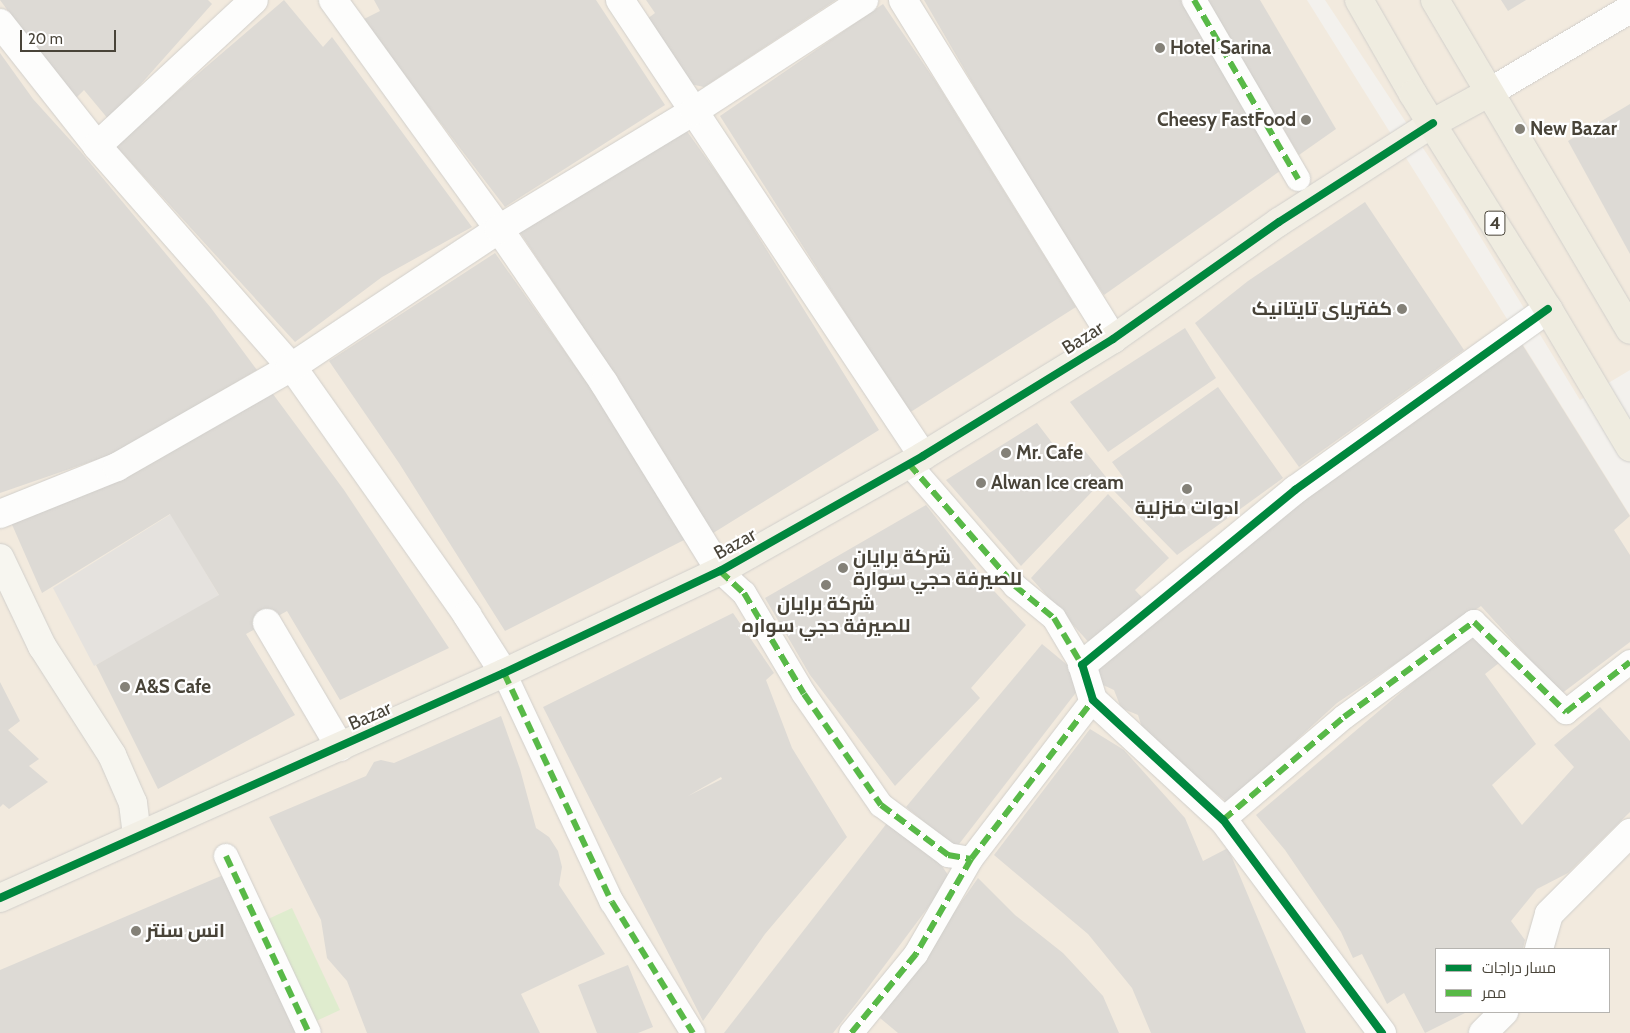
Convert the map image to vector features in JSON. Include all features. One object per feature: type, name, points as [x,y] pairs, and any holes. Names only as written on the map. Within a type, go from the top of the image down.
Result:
[{"type":"highway","name":"4","points":[[1359,0],[1413,94],[1433,123],[1548,309],[1630,447]]},
{"type":"highway","points":[[1434,0],[1630,330]]},
{"type":"highway","points":[[1433,123],[1488,93]]},
{"type":"main road","name":"Bazar","points":[[0,898],[504,673],[720,570],[916,460],[1113,339],[1278,222],[1433,123]]},
{"type":"main road","points":[[0,558],[42,646],[112,755],[134,803],[137,836]]},
{"type":"street","points":[[97,146],[254,0]]},
{"type":"street","points":[[333,0],[499,229],[604,383],[720,570],[744,593],[804,694],[881,805],[948,856],[970,859]]},
{"type":"street","points":[[620,0],[694,111],[916,460],[1015,586],[1054,618],[1082,665],[1094,700],[1223,820],[1382,1033]]},
{"type":"street","points":[[0,514],[117,467],[290,368],[499,229],[694,111],[864,0]]},
{"type":"street","points":[[903,0],[1113,339]]},
{"type":"street","points":[[1194,0],[1298,179]]},
{"type":"street","points":[[1488,93],[1630,9]]},
{"type":"street","points":[[0,23],[97,146],[290,368],[467,615],[504,673],[612,902],[693,1033]]},
{"type":"street","points":[[1082,665],[1295,490],[1548,309]]},
{"type":"street","points":[[267,622],[340,747]]},
{"type":"street","points":[[1223,820],[1344,717],[1474,622],[1566,712],[1630,662]]},
{"type":"street","points":[[851,1033],[916,954],[970,859],[1094,700]]},
{"type":"street","points":[[1539,948],[1549,914],[1630,833]]},
{"type":"street","points":[[226,856],[309,1033]]},
{"type":"street","points":[[1484,1033],[1503,1013]]},
{"type":"shaded area","points":[[0,0],[1307,0],[1630,515],[1630,1033],[0,1033]]},
{"type":"shaded area","name":"New Bazar","points":[[1325,0],[1630,0],[1630,370],[1580,400],[1464,210]]},
{"type":"shaded area","points":[[171,514],[220,597],[94,666],[53,588]]},
{"type":"green space","points":[[292,908],[340,1010],[314,1022],[266,920]]},
{"type":"building","points":[[0,0],[208,0],[212,4],[109,120],[84,90],[74,100]]},
{"type":"building","points":[[284,0],[323,47],[332,37],[472,227],[382,277],[295,342],[115,145]]},
{"type":"building","points":[[374,0],[596,0],[665,105],[505,207],[362,20],[380,11]]},
{"type":"building","points":[[646,0],[836,0],[704,87],[690,84],[647,19],[655,13]]},
{"type":"building","points":[[924,0],[1181,0],[1280,171],[1104,295],[1041,201]]},
{"type":"building","points":[[1206,0],[1260,0],[1336,129],[1299,155]]},
{"type":"building","points":[[1501,0],[1526,0],[1508,11]]},
{"type":"building","points":[[883,4],[938,85],[1076,307],[909,413],[720,116]]},
{"type":"building","points":[[0,53],[33,99],[81,152],[211,308],[257,370],[116,453],[0,493]]},
{"type":"building","points":[[1630,104],[1630,254],[1568,141]]},
{"type":"building","points":[[686,130],[730,191],[879,430],[710,535],[624,389],[517,228]]},
{"type":"building","points":[[1365,202],[1464,350],[1299,467],[1195,323],[1248,281]]},
{"type":"building","points":[[495,253],[588,384],[686,539],[505,631],[399,463],[329,361]]},
{"type":"building","points":[[1185,328],[1216,378],[1108,452],[1070,402]]},
{"type":"building","points":[[1520,341],[1630,516],[1614,530],[1630,555],[1630,642],[1561,694],[1481,606],[1337,703],[1228,803],[1144,734],[1138,715],[1121,708],[1114,690],[1103,685],[1093,668],[1335,476]]},
{"type":"building","points":[[1218,387],[1283,478],[1177,555],[1112,489],[1123,477],[1112,462]]},
{"type":"building","points":[[270,390],[344,490],[449,648],[340,700],[287,611],[246,634],[295,715],[158,789],[96,665],[219,595],[170,514],[42,593],[10,520]]},
{"type":"building","points":[[1037,423],[1066,461],[1085,451],[1106,477],[1021,566],[946,480]]},
{"type":"building","points":[[1108,494],[1169,558],[1135,590],[1149,605],[1092,646],[1031,578]]},
{"type":"building","points":[[926,505],[994,591],[1026,625],[971,688],[980,698],[895,786],[810,675],[765,598]]},
{"type":"building","points":[[733,613],[774,673],[766,680],[792,748],[847,837],[765,934],[703,1021],[543,707]],"holes":[[[721,777],[722,779],[688,796]]]},
{"type":"building","points":[[1470,634],[1499,663],[1485,674],[1536,744],[1492,785],[1522,825],[1574,767],[1554,745],[1600,707],[1630,741],[1630,812],[1568,873],[1537,889],[1511,921],[1525,940],[1523,948],[1435,948],[1435,1013],[1465,1013],[1425,1033],[1404,993],[1387,1004],[1362,954],[1353,958],[1341,932],[1285,850],[1256,815]]},
{"type":"building","points":[[1042,644],[1077,673],[1081,686],[956,848],[906,807]]},
{"type":"building","points":[[0,682],[20,721],[8,730],[39,759],[29,766],[48,782],[9,809],[3,804],[0,807]]},
{"type":"building","points":[[501,716],[520,769],[536,828],[549,837],[558,851],[562,867],[559,885],[605,954],[521,994],[540,1033],[367,1033],[347,981],[327,958],[321,920],[269,817],[366,776],[374,762],[381,760],[394,763]]},
{"type":"building","points":[[1090,729],[1124,750],[1185,818],[1203,861],[1228,848],[1306,1033],[1151,1033],[1132,988],[1088,934],[994,855]]},
{"type":"building","points":[[887,823],[938,860],[950,878],[858,1001],[833,1033],[724,1033]]},
{"type":"building","points":[[228,873],[297,1033],[0,1033],[0,970]]},
{"type":"building","points":[[978,878],[1015,915],[1063,953],[1103,996],[1119,1033],[898,1033],[880,1018]]},
{"type":"building","points":[[628,965],[653,1027],[638,1033],[597,1033],[578,985]]},
{"type":"marked path","points":[[1194,0],[1298,179]]},
{"type":"marked path","points":[[909,464],[1015,586],[1054,618],[1082,665]]},
{"type":"marked path","points":[[720,571],[744,593],[804,694],[881,805],[948,855],[971,859],[916,954],[851,1033]]},
{"type":"marked path","points":[[1223,820],[1344,717],[1474,622],[1566,712],[1630,662]]},
{"type":"marked path","points":[[504,673],[612,902],[693,1033]]},
{"type":"marked path","points":[[971,859],[1093,700]]},
{"type":"marked path","points":[[226,856],[309,1033]]},
{"type":"cycle path","points":[[0,898],[504,673],[720,571],[923,456],[1113,339],[1279,222],[1433,123]]},
{"type":"cycle path","points":[[1382,1033],[1223,820],[1093,700],[1082,665],[1295,490],[1548,309]]},
{"type":"place","name":"Hotel Sarina","points":[[1160,48]]},
{"type":"place","name":"Cheesy FastFood","points":[[1306,120]]},
{"type":"place","name":"New Bazar","points":[[1520,129]]},
{"type":"place","name":"کفتریای تایتانیک","points":[[1402,309]]},
{"type":"place","name":"Mr. Cafe","points":[[1006,453]]},
{"type":"place","name":"Alwan Ice cream","points":[[981,483]]},
{"type":"place","name":"ادوات منزلية","points":[[1187,489]]},
{"type":"place","name":"شركة برايان للصيرفة حجي سوارة","points":[[843,568]]},
{"type":"place","name":"شركة برايان للصيرفة حجي سواره","points":[[826,585]]},
{"type":"place","name":"A&S Cafe","points":[[125,687]]},
{"type":"place","name":"انس سنتر","points":[[136,931]]}]
